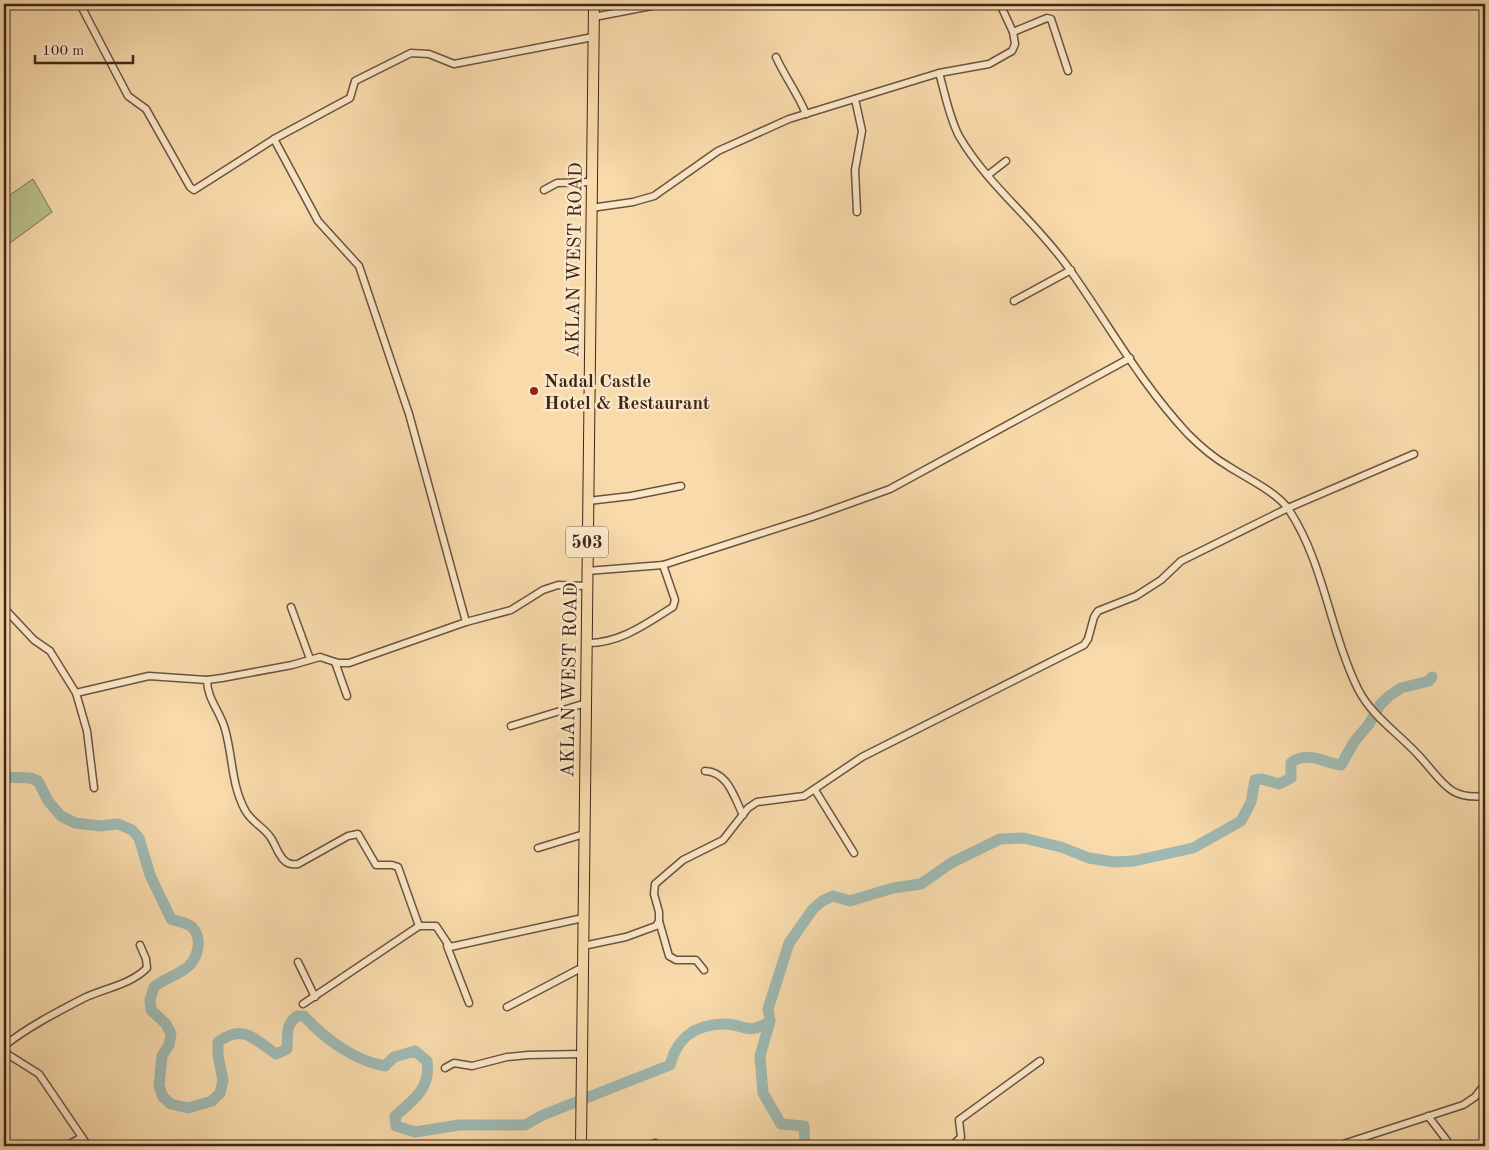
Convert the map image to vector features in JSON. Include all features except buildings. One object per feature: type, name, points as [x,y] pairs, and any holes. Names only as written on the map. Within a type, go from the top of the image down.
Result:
[{"type":"main road","name":"AKLAN WEST ROAD","points":[[581,1146],[594,4]]},
{"type":"street","points":[[80,4],[128,96],[146,109],[192,189],[198,188],[274,140],[350,98],[353,95],[353,85],[357,80],[411,53],[429,54],[454,64],[593,37]]},
{"type":"street","points":[[594,17],[662,4]]},
{"type":"street","points":[[591,208],[642,200],[654,196],[718,151],[789,119],[939,73],[989,64],[1012,51],[1015,44],[1013,32],[1000,4]]},
{"type":"street","points":[[1013,32],[1047,18],[1051,19],[1068,71]]},
{"type":"street","points":[[776,57],[787,80],[798,93],[806,114]]},
{"type":"street","points":[[939,73],[959,135],[988,175],[1048,241],[1071,270],[1150,390],[1190,436],[1225,465],[1263,487],[1288,508],[1321,579],[1334,631],[1359,690],[1369,706],[1421,757],[1449,790],[1468,796],[1485,796]]},
{"type":"street","points":[[855,99],[862,131],[854,170],[857,212]]},
{"type":"street","points":[[274,140],[318,221],[359,266],[409,414],[466,622]]},
{"type":"street","points":[[988,175],[1006,161]]},
{"type":"street","points":[[544,190],[557,183],[591,182]]},
{"type":"street","points":[[1014,301],[1071,270]]},
{"type":"street","points":[[587,572],[663,565],[812,517],[890,489],[1130,358]]},
{"type":"street","points":[[704,970],[696,960],[676,960],[669,956],[659,921],[654,894],[655,884],[683,860],[723,840],[743,815],[757,802],[804,796],[862,757],[1084,645],[1098,611],[1136,596],[1161,580],[1181,561],[1288,508],[1414,454]]},
{"type":"street","points":[[588,501],[631,496],[681,486]]},
{"type":"street","points":[[586,643],[606,643],[617,639],[673,607],[674,600],[663,565]]},
{"type":"street","points":[[76,694],[149,676],[207,680],[267,670],[320,656],[335,662],[349,662],[466,622],[511,610],[543,590],[558,585],[587,586]]},
{"type":"street","points":[[291,607],[310,659]]},
{"type":"street","points":[[4,608],[34,640],[50,651],[76,694],[87,731],[94,788]]},
{"type":"street","points":[[335,662],[346,696]]},
{"type":"street","points":[[207,680],[209,695],[225,727],[233,778],[241,802],[246,812],[266,831],[284,861],[292,865],[298,864],[348,836],[358,834],[376,865],[398,867],[419,926]]},
{"type":"street","points":[[511,726],[586,703]]},
{"type":"street","points":[[705,771],[714,772],[726,781],[743,815]]},
{"type":"street","points":[[815,790],[854,853]]},
{"type":"street","points":[[538,848],[584,834]]},
{"type":"street","points":[[447,946],[465,945],[583,918]]},
{"type":"street","points":[[584,946],[648,930],[656,926],[659,921]]},
{"type":"street","points":[[303,1004],[419,926],[436,926],[447,946],[469,1003]]},
{"type":"street","points":[[4,1046],[36,1025],[86,997],[139,976],[147,968],[146,959],[140,945]]},
{"type":"street","points":[[298,962],[315,997]]},
{"type":"street","points":[[507,1007],[583,967]]},
{"type":"street","points":[[4,1052],[39,1074],[88,1146]]},
{"type":"street","points":[[445,1068],[454,1063],[472,1066],[507,1057],[582,1054]]},
{"type":"street","points":[[952,1146],[961,1137],[959,1120],[1040,1061]]},
{"type":"street","points":[[1338,1146],[1463,1105],[1475,1097],[1485,1084]]},
{"type":"street","points":[[1428,1116],[1451,1146]]},
{"type":"street","points":[[66,1146],[82,1137]]},
{"type":"green space","points":[[33,179],[52,212],[6,246],[4,242],[4,199]]},
{"type":"waterway","points":[[805,1146],[804,1126],[781,1124],[763,1093],[760,1056],[770,1021],[768,1009],[789,943],[813,909],[822,901],[833,896],[850,901],[893,888],[921,884],[951,863],[1000,839],[1023,838],[1061,847],[1089,858],[1114,862],[1134,861],[1193,848],[1241,821],[1251,802],[1255,780],[1262,779],[1279,784],[1291,778],[1291,763],[1297,759],[1310,757],[1341,765],[1354,742],[1369,724],[1380,705],[1389,696],[1401,688],[1429,681],[1432,677]]},
{"type":"waterway","points":[[4,777],[30,778],[38,781],[48,801],[61,816],[75,823],[100,826],[118,824],[132,830],[139,838],[150,875],[171,919],[188,924],[196,932],[198,950],[193,961],[185,969],[154,987],[150,1000],[151,1010],[166,1024],[171,1034],[169,1045],[162,1056],[159,1086],[163,1097],[171,1104],[188,1108],[212,1101],[220,1093],[223,1080],[218,1055],[218,1042],[235,1034],[248,1035],[276,1054],[287,1049],[289,1027],[297,1016],[304,1016],[321,1033],[341,1048],[374,1063],[385,1066],[394,1057],[415,1051],[427,1061],[428,1070],[420,1093],[395,1116],[396,1126],[415,1132],[459,1125],[525,1125],[543,1115],[670,1065],[677,1047],[682,1040],[695,1030],[723,1024],[750,1029],[762,1026],[770,1021]]},
{"type":"place","name":"Nadal Castle Hotel & Restaurant","points":[[534,391]]}]
